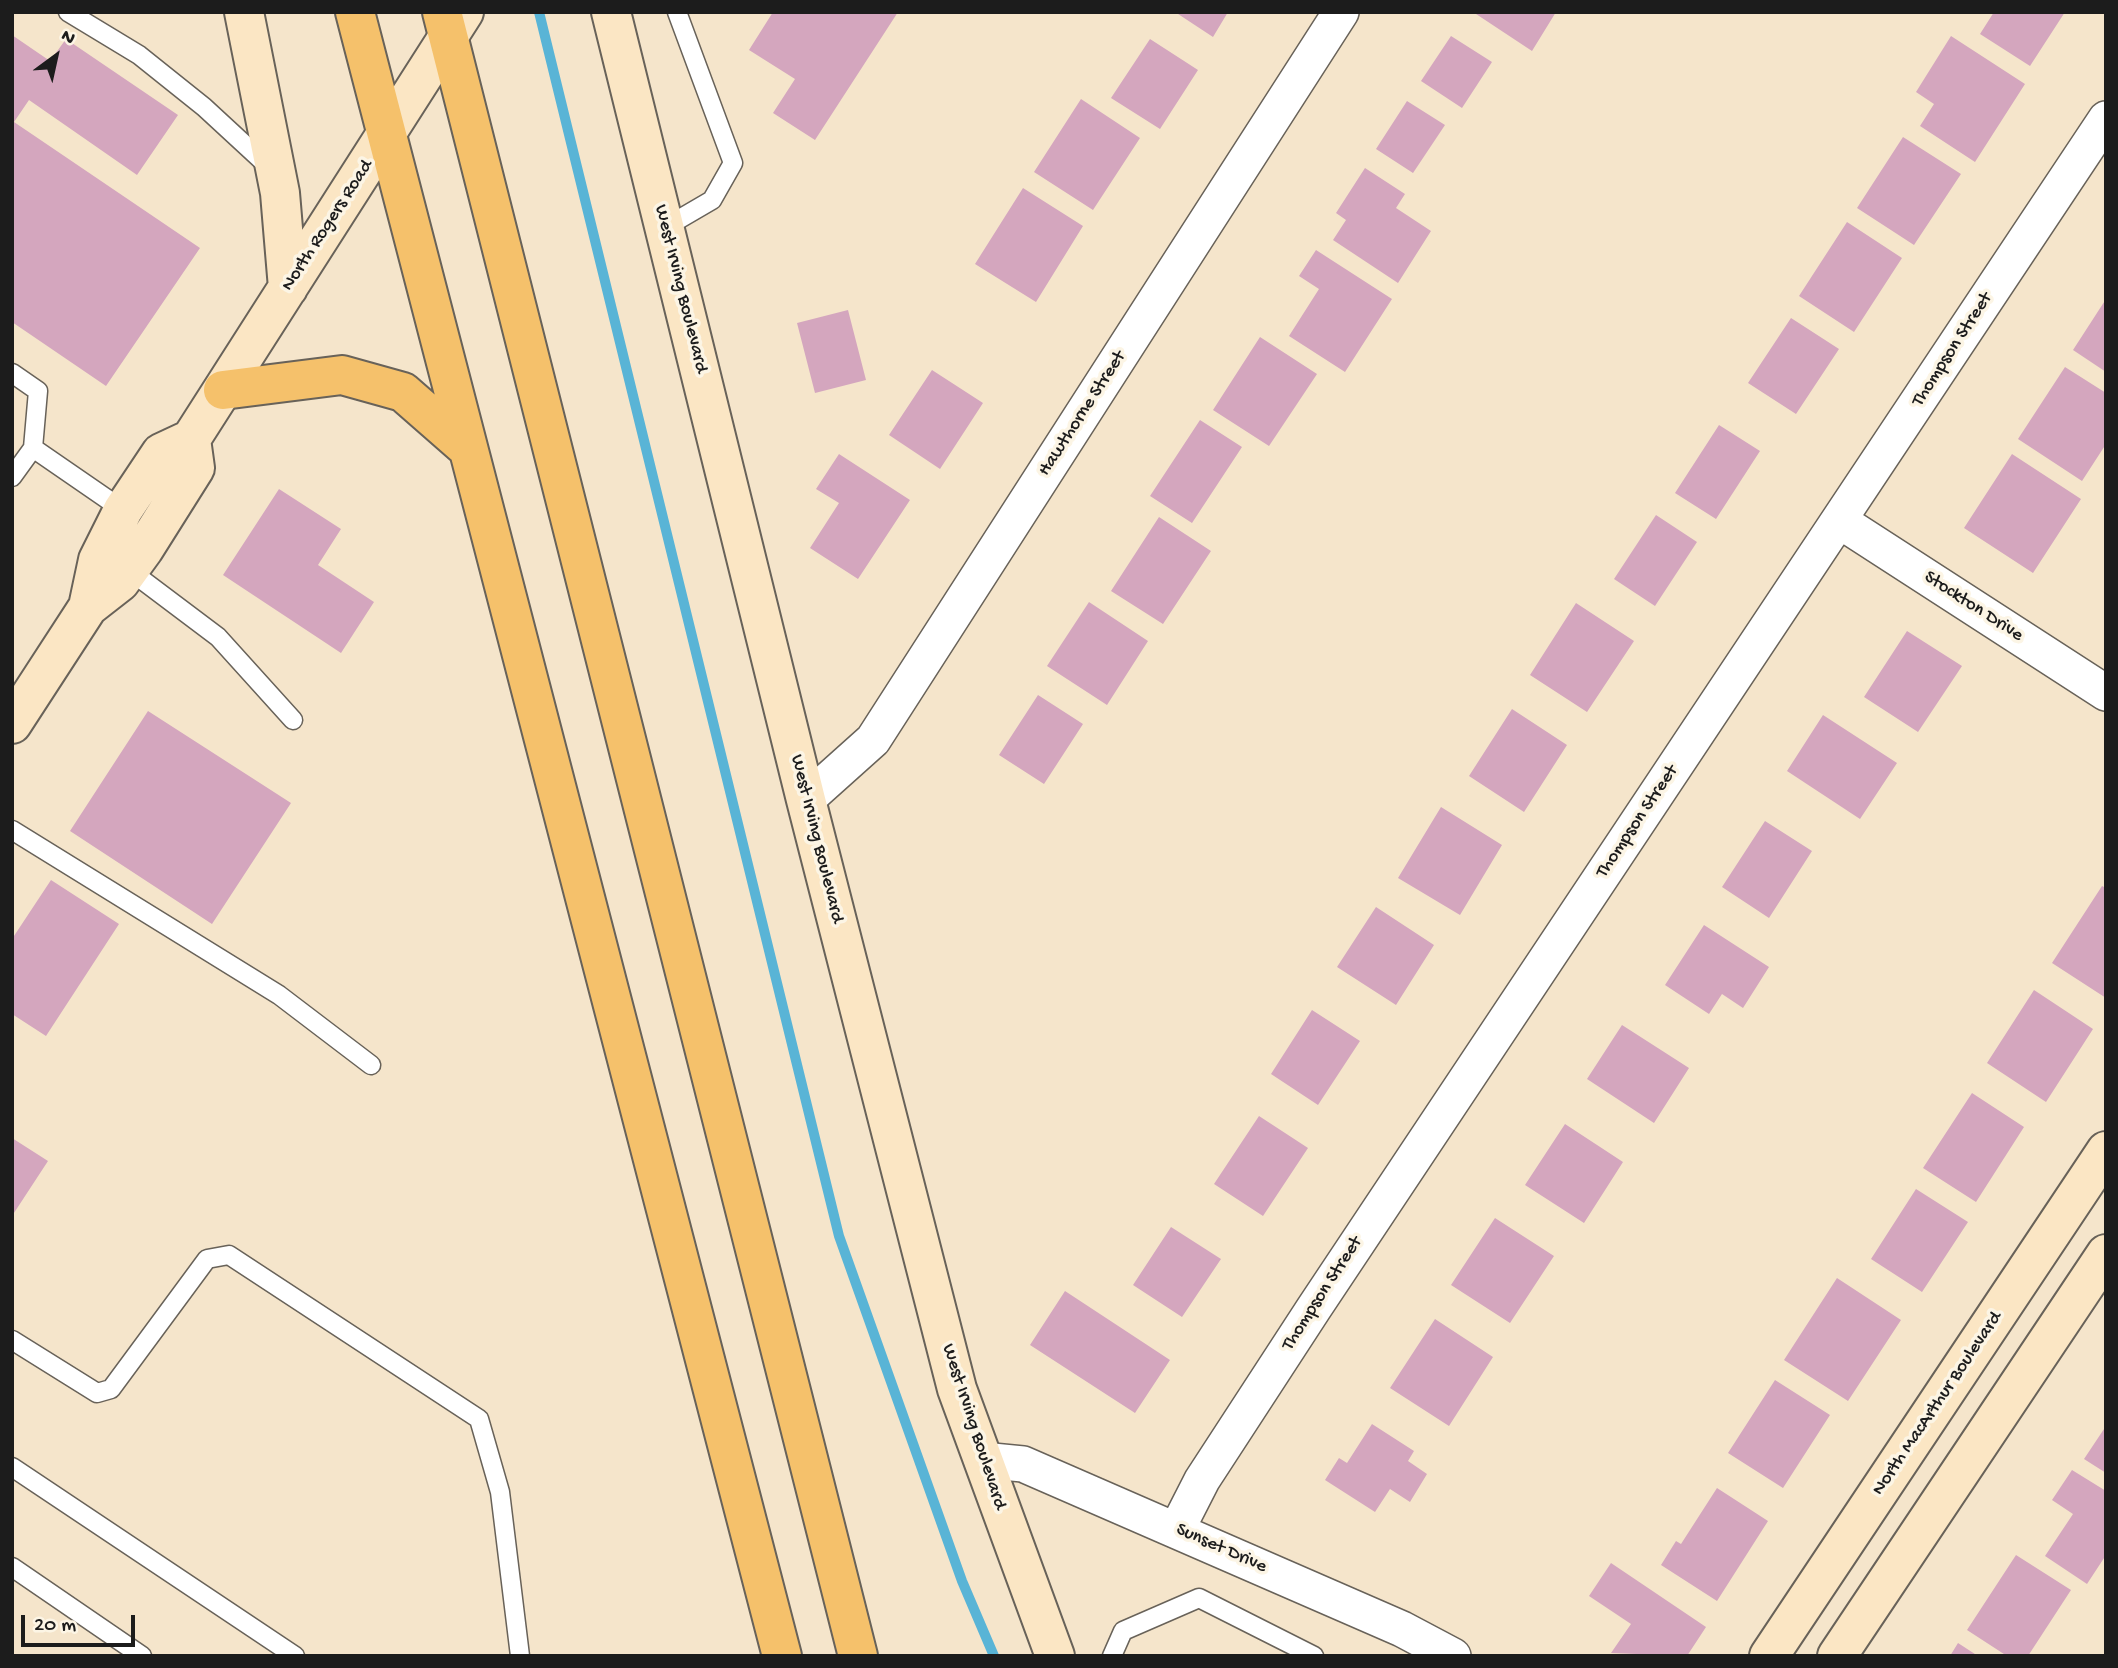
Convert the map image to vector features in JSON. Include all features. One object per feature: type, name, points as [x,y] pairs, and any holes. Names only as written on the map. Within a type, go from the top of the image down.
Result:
[{"type":"main road","points":[[355,12],[782,1656]]},
{"type":"main road","points":[[451,21],[480,154],[858,1656]]},
{"type":"main road","points":[[223,390],[342,375],[403,392],[467,448]]},
{"type":"street","points":[[244,12],[276,174],[288,288]]},
{"type":"street","name":"West Irving Boulevard","points":[[611,12],[806,800],[957,1389],[1055,1656]]},
{"type":"street","name":"Hawthorne Street","points":[[806,800],[873,740],[1341,12]]},
{"type":"street","name":"North Rogers Road","points":[[191,439],[386,138],[451,21]]},
{"type":"street","name":"Thompson Street","points":[[1177,1530],[1202,1480],[1314,1308],[2106,119]]},
{"type":"street","points":[[12,724],[88,607],[120,582],[195,468],[191,439],[161,453],[123,510],[98,560],[88,607]]},
{"type":"street","name":"Stockton Drive","points":[[1840,521],[2106,693]]},
{"type":"street","name":"North MacArthur Boulevard","points":[[1769,1656],[2106,1151]]},
{"type":"street","points":[[1837,1656],[2106,1254]]},
{"type":"street","name":"Sunset Drive","points":[[982,1460],[1023,1464],[1177,1530],[1442,1653]]},
{"type":"lane","points":[[68,12],[139,55],[204,107],[276,174]]},
{"type":"lane","points":[[664,228],[712,200],[733,163],[677,12]]},
{"type":"lane","points":[[12,373],[38,391],[33,448],[12,477]]},
{"type":"lane","points":[[33,448],[123,510]]},
{"type":"lane","points":[[129,570],[218,637],[293,720]]},
{"type":"lane","points":[[12,830],[279,995],[371,1065]]},
{"type":"lane","points":[[12,1340],[97,1393],[111,1389],[207,1259],[229,1255],[479,1419],[500,1492],[520,1656]]},
{"type":"lane","points":[[12,1467],[295,1656]]},
{"type":"lane","points":[[12,1567],[142,1656]]},
{"type":"lane","points":[[1112,1656],[1123,1631],[1199,1598],[1314,1656]]},
{"type":"building","points":[[773,12],[898,12],[815,140],[773,113],[795,79],[749,50]]},
{"type":"building","points":[[1175,12],[1228,12],[1213,37]]},
{"type":"building","points":[[1473,12],[1556,12],[1532,51]]},
{"type":"building","points":[[1994,12],[2065,12],[2030,66],[1980,34]]},
{"type":"building","points":[[12,35],[50,61],[66,39],[178,115],[137,175],[29,100],[14,122],[200,248],[106,386],[12,322]]},
{"type":"building","points":[[1451,36],[1492,62],[1462,108],[1421,81]]},
{"type":"building","points":[[1951,36],[2025,84],[1975,162],[1920,126],[1934,104],[1916,92]]},
{"type":"building","points":[[1150,39],[1198,70],[1160,129],[1111,98]]},
{"type":"building","points":[[1081,99],[1140,138],[1093,210],[1034,172]]},
{"type":"building","points":[[1407,101],[1445,125],[1413,173],[1376,149]]},
{"type":"building","points":[[1903,137],[1961,174],[1914,245],[1857,208]]},
{"type":"building","points":[[1365,168],[1405,194],[1396,208],[1431,231],[1398,283],[1333,240],[1346,220],[1336,213]]},
{"type":"building","points":[[1023,188],[1083,226],[1036,302],[975,264]]},
{"type":"building","points":[[1847,222],[1902,258],[1854,332],[1799,296]]},
{"type":"building","points":[[1316,250],[1392,299],[1345,372],[1289,336],[1319,289],[1299,276]]},
{"type":"building","points":[[2106,299],[2106,372],[2073,350]]},
{"type":"building","points":[[848,310],[866,380],[815,393],[797,323]]},
{"type":"building","points":[[1791,318],[1839,349],[1796,414],[1748,383]]},
{"type":"building","points":[[1260,337],[1317,374],[1269,446],[1213,410]]},
{"type":"building","points":[[2065,367],[2106,393],[2106,444],[2082,481],[2018,439]]},
{"type":"building","points":[[932,370],[983,403],[940,469],[889,435]]},
{"type":"building","points":[[1200,420],[1242,447],[1192,523],[1150,496]]},
{"type":"building","points":[[1719,425],[1760,451],[1716,519],[1675,493]]},
{"type":"building","points":[[839,454],[910,500],[858,579],[810,548],[839,503],[816,489]]},
{"type":"building","points":[[2012,454],[2081,499],[2033,573],[1964,528]]},
{"type":"building","points":[[279,489],[341,529],[318,565],[374,602],[341,653],[223,575]]},
{"type":"building","points":[[1656,515],[1697,542],[1655,606],[1614,579]]},
{"type":"building","points":[[1159,517],[1211,551],[1163,624],[1111,591]]},
{"type":"building","points":[[1089,602],[1148,641],[1107,705],[1047,666]]},
{"type":"building","points":[[1576,603],[1634,641],[1587,712],[1530,675]]},
{"type":"building","points":[[1907,631],[1962,666],[1918,732],[1864,697]]},
{"type":"building","points":[[1038,695],[1083,724],[1044,784],[999,755]]},
{"type":"building","points":[[1512,709],[1567,745],[1524,812],[1469,776]]},
{"type":"building","points":[[148,711],[291,803],[212,924],[70,831]]},
{"type":"building","points":[[1823,715],[1897,763],[1860,819],[1787,771]]},
{"type":"building","points":[[1441,807],[1502,845],[1460,915],[1398,878]]},
{"type":"building","points":[[1765,821],[1812,851],[1769,918],[1722,887]]},
{"type":"building","points":[[51,880],[119,924],[46,1036],[12,1014],[12,939]]},
{"type":"building","points":[[2102,886],[2106,888],[2106,998],[2052,963]]},
{"type":"building","points":[[1376,907],[1434,945],[1396,1005],[1337,967]]},
{"type":"building","points":[[1704,925],[1769,967],[1743,1008],[1722,994],[1709,1014],[1665,985]]},
{"type":"building","points":[[2034,990],[2093,1029],[2046,1102],[1987,1063]]},
{"type":"building","points":[[1312,1010],[1360,1041],[1318,1105],[1271,1074]]},
{"type":"building","points":[[1622,1025],[1689,1068],[1654,1123],[1587,1079]]},
{"type":"building","points":[[1972,1093],[2024,1127],[1976,1202],[1923,1168]]},
{"type":"building","points":[[1259,1116],[1308,1148],[1263,1216],[1214,1184]]},
{"type":"building","points":[[1565,1124],[1623,1162],[1584,1223],[1525,1185]]},
{"type":"building","points":[[12,1138],[48,1161],[12,1216]]},
{"type":"building","points":[[1916,1189],[1968,1222],[1922,1292],[1871,1259]]},
{"type":"building","points":[[1495,1218],[1554,1256],[1510,1323],[1451,1285]]},
{"type":"building","points":[[1171,1227],[1221,1259],[1182,1317],[1133,1285]]},
{"type":"building","points":[[1837,1278],[1901,1320],[1848,1401],[1784,1360]]},
{"type":"building","points":[[1065,1291],[1170,1360],[1135,1413],[1030,1345]]},
{"type":"building","points":[[1435,1319],[1493,1357],[1449,1426],[1390,1388]]},
{"type":"building","points":[[1775,1380],[1830,1415],[1783,1488],[1728,1453]]},
{"type":"building","points":[[1372,1424],[1414,1451],[1408,1461],[1427,1474],[1410,1502],[1390,1489],[1375,1512],[1325,1480],[1339,1458],[1347,1463]]},
{"type":"building","points":[[2106,1426],[2106,1473],[2084,1459]]},
{"type":"building","points":[[2072,1470],[2106,1491],[2106,1555],[2087,1584],[2045,1556],[2073,1514],[2052,1500]]},
{"type":"building","points":[[1717,1488],[1768,1521],[1717,1601],[1661,1565],[1676,1541],[1681,1544]]},
{"type":"building","points":[[2016,1555],[2071,1590],[2028,1656],[2007,1656],[1967,1630]]},
{"type":"building","points":[[1611,1563],[1706,1627],[1687,1656],[1611,1653],[1631,1624],[1589,1596]]},
{"type":"building","points":[[1958,1643],[1978,1656],[1950,1656]]},
{"type":"waterway","points":[[539,12],[839,1236],[962,1581],[994,1656]]}]
